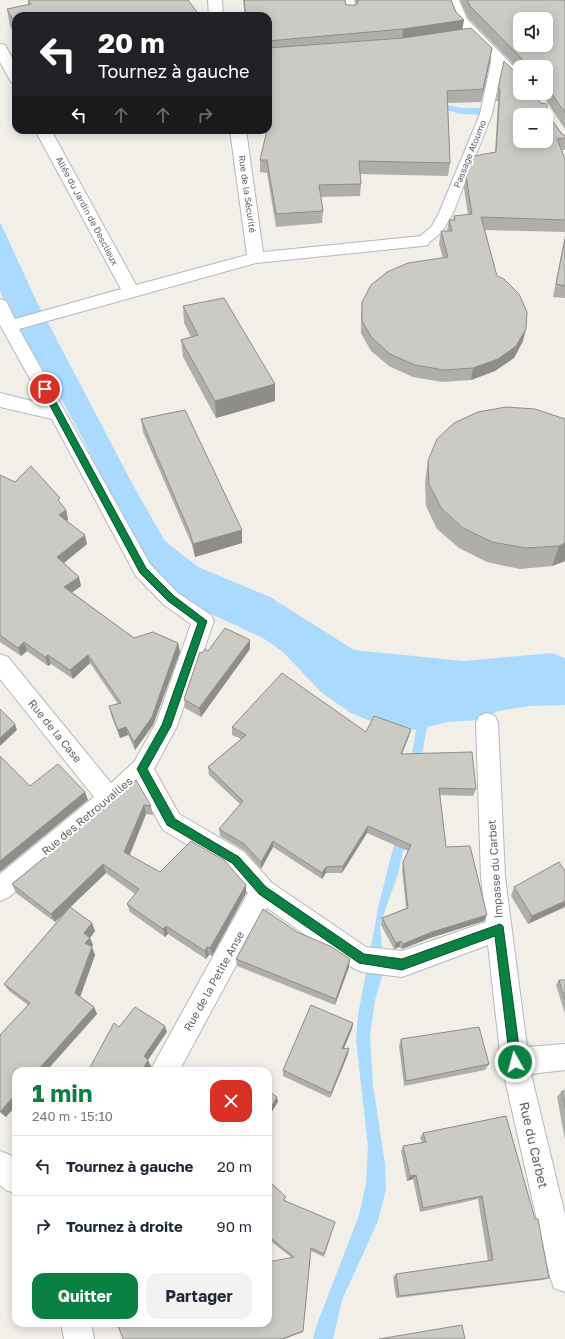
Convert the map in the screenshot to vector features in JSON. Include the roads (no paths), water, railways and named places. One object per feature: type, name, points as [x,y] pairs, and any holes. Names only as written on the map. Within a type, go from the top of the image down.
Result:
[{"type":"street","points":[[215,0],[216,12]]},
{"type":"street","points":[[452,0],[461,21],[513,74]]},
{"type":"street","points":[[0,48],[12,71]]},
{"type":"street","name":"Allée du Jardin de Desclieux","points":[[45,134],[131,292]]},
{"type":"street","name":"Rue de la Sécurité","points":[[239,134],[256,258]]},
{"type":"street","points":[[9,326],[256,258],[422,241]]},
{"type":"street","points":[[0,305],[9,326],[59,414]]},
{"type":"street","points":[[0,400],[59,414]]},
{"type":"street","name":"Rue des Retrouvailles","points":[[0,888],[110,798],[142,769],[166,726],[203,621],[171,599],[143,570],[59,414]]},
{"type":"street","name":"Rue de la Case","points":[[0,663],[110,798]]},
{"type":"street","name":"Impasse du Carbet","points":[[487,723],[493,877],[515,1062]]},
{"type":"street","points":[[142,769],[171,822],[236,860],[263,891],[362,959],[402,964],[500,929]]},
{"type":"street","name":"Rue de la Petite Anse","points":[[166,1067],[263,891]]},
{"type":"street","points":[[515,1062],[565,1057]]},
{"type":"street","name":"Rue du Carbet","points":[[515,1062],[565,1277]]},
{"type":"street","points":[[0,1165],[12,1176]]},
{"type":"street","points":[[77,1327],[80,1339]]},
{"type":"lane","points":[[349,0],[350,14]]},
{"type":"lane","points":[[460,37],[475,35]]},
{"type":"lane","name":"Passage Atoumo","points":[[422,241],[437,229],[446,213],[486,114],[498,58]]},
{"type":"water","points":[[488,78],[488,80],[443,82],[428,101],[462,108],[484,108],[481,115],[461,114],[422,103],[272,85]]},
{"type":"water","points":[[0,222],[35,298],[134,487],[165,541],[198,567],[270,597],[354,650],[464,661],[552,653],[565,658],[565,705],[529,706],[498,711],[480,720],[447,722],[427,727],[398,874],[380,925],[384,970],[375,1000],[370,1037],[373,1085],[385,1164],[386,1189],[378,1221],[342,1300],[333,1339],[313,1339],[316,1327],[359,1215],[366,1184],[368,1147],[356,1040],[358,1015],[379,904],[403,809],[416,730],[377,724],[349,712],[321,692],[283,652],[263,638],[179,599],[145,558],[52,382],[20,337],[0,291]]}]
